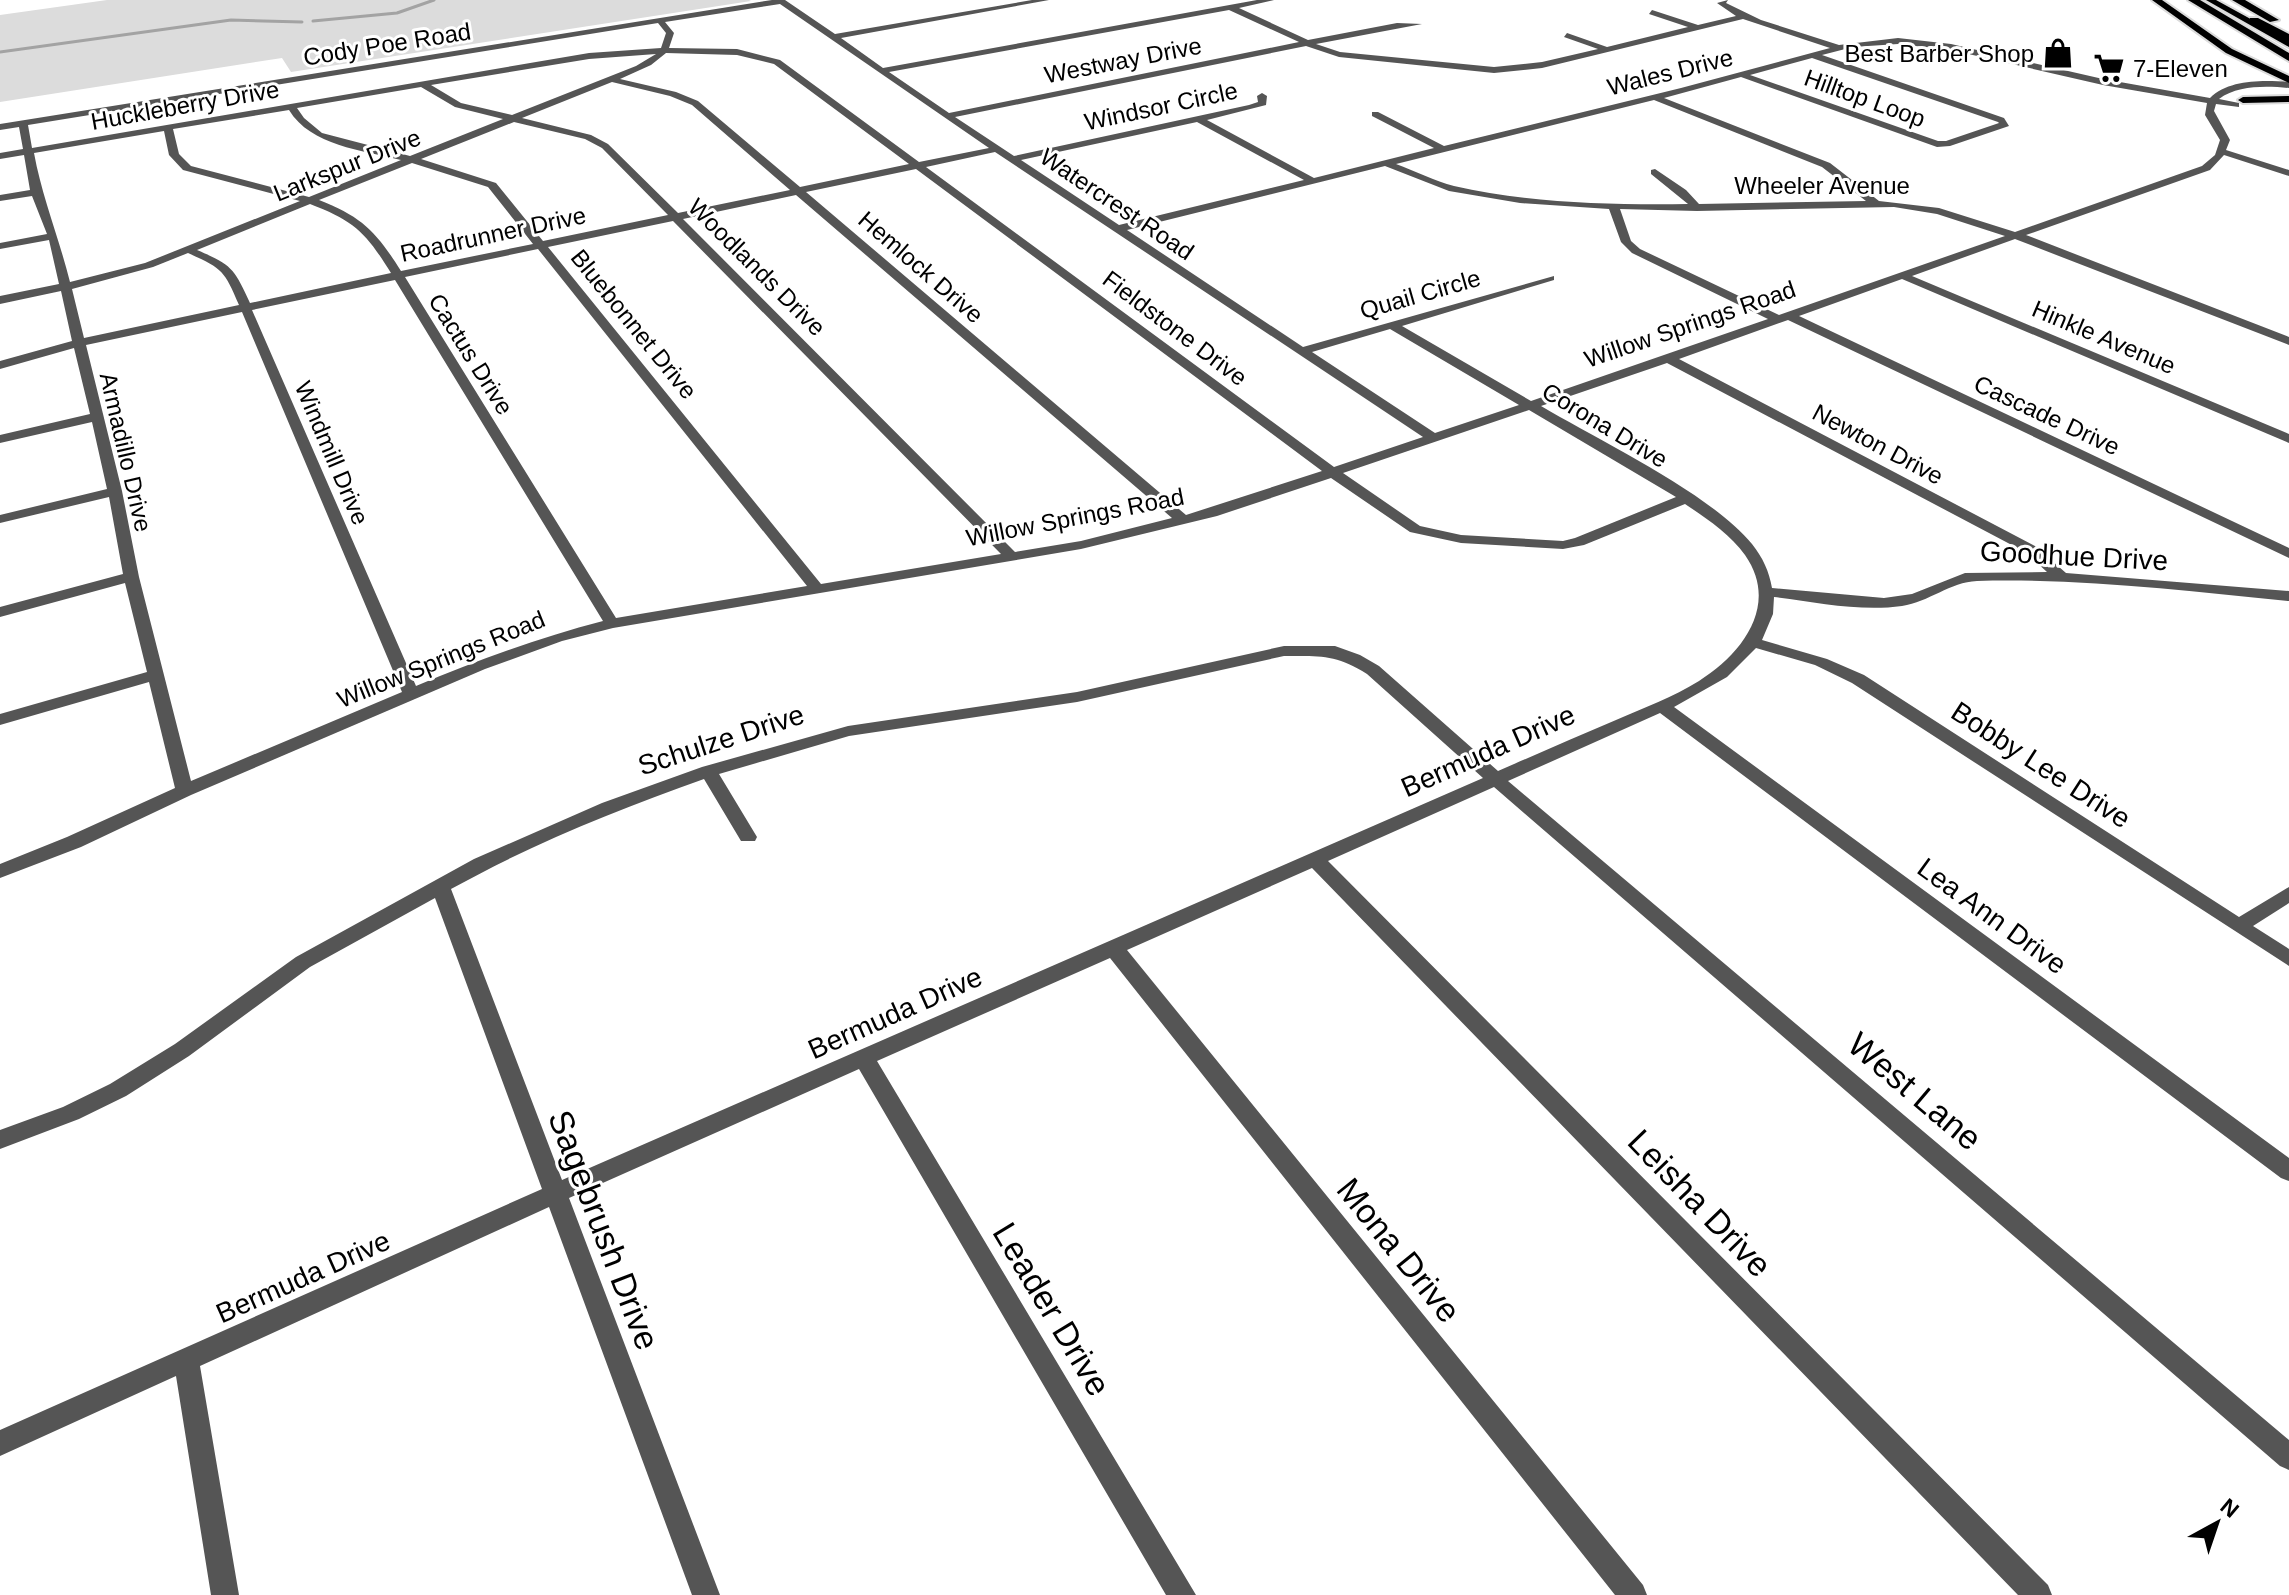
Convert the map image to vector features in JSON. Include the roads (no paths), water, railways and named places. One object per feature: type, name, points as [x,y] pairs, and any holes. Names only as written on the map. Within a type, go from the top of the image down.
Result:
[{"type":"highway","points":[[2193,0],[2289,58]]},
{"type":"highway","points":[[2217,0],[2289,38]]},
{"type":"highway","points":[[2237,0],[2289,28]]},
{"type":"highway","points":[[2260,0],[2289,15]]},
{"type":"main road","points":[[2156,0],[2229,51],[2289,83]]},
{"type":"main road","points":[[2210,0],[2289,44]]},
{"type":"main road","points":[[2249,61],[2262,75],[2256,84]]},
{"type":"main road","points":[[2236,105],[2289,99]]},
{"type":"street","name":"Watercrest Road","points":[[781,0],[947,116],[1433,438]]},
{"type":"street","name":"Cody Poe Road","points":[[0,127],[781,0]]},
{"type":"street","points":[[835,37],[1045,0]]},
{"type":"street","points":[[885,70],[1270,0]]},
{"type":"street","points":[[1724,0],[1721,3],[1725,7],[1745,16],[1840,48]]},
{"type":"street","points":[[1230,7],[1307,44],[1364,58],[1494,70],[1542,65],[1745,16]]},
{"type":"street","points":[[1652,12],[1698,27]]},
{"type":"street","points":[[659,20],[670,33],[670,42],[662,52]]},
{"type":"street","name":"Westway Drive","points":[[947,116],[1397,25],[1418,24]]},
{"type":"street","points":[[1567,35],[1606,49]]},
{"type":"street","name":"Wales Drive","points":[[1118,229],[1743,75],[1840,48],[1887,41],[1932,44],[2103,82],[2236,105]]},
{"type":"street","name":"Larkspur Drive","points":[[0,300],[133,270],[189,250],[611,79],[648,63],[662,52]]},
{"type":"street","name":"Huckleberry Drive","points":[[0,156],[589,56],[662,52]]},
{"type":"street","name":"Fieldstone Drive","points":[[662,52],[746,53],[771,59],[920,165],[1332,472],[1415,529],[1461,539],[1563,545],[1596,537],[1686,498]]},
{"type":"street","name":"Hilltop Loop","points":[[1743,75],[1937,144],[1947,144],[2006,124],[1813,55]]},
{"type":"street","name":"Hemlock Drive","points":[[611,79],[673,94],[695,103],[1184,521]]},
{"type":"street","points":[[2289,83],[2256,84],[2228,90],[2212,101],[2209,110],[2212,120],[2222,128],[2225,140],[2221,151],[2289,173]]},
{"type":"street","points":[[2236,105],[2257,93],[2289,83]]},
{"type":"street","name":"Woodlands Drive","points":[[424,85],[458,105],[588,137],[605,146],[1011,556]]},
{"type":"street","name":"Windsor Circle","points":[[1014,159],[1263,103],[1262,96]]},
{"type":"street","points":[[1654,97],[1834,169],[1876,204]]},
{"type":"street","name":"Bluebonnet Drive","points":[[292,107],[300,120],[319,135],[461,173],[492,185],[817,588]]},
{"type":"street","points":[[1375,114],[1443,149]]},
{"type":"street","points":[[1199,119],[1313,181]]},
{"type":"street","name":"Armadillo Drive","points":[[23,124],[36,192],[53,236],[115,491],[131,577],[185,791]]},
{"type":"street","name":"Cactus Drive","points":[[168,128],[174,155],[187,168],[307,202],[359,221],[375,238],[612,623]]},
{"type":"street","name":"Roadrunner Drive","points":[[0,365],[78,343],[997,149]]},
{"type":"street","name":"Willow Springs Road","points":[[0,871],[74,842],[411,694],[556,638],[612,623],[1081,545],[1184,521],[1668,358],[2017,236],[2206,168],[2221,151]]},
{"type":"street","name":"Wheeler Avenue","points":[[1386,163],[1439,185],[1485,197],[1614,208],[1876,204],[1939,211],[2017,236],[2289,341]]},
{"type":"street","points":[[1655,172],[1697,208]]},
{"type":"street","points":[[0,198],[36,192]]},
{"type":"street","name":"Cascade Drive","points":[[1614,208],[1626,242],[1636,251],[2289,554]]},
{"type":"street","points":[[0,246],[53,236]]},
{"type":"street","name":"Windmill Drive","points":[[189,250],[227,269],[247,309],[411,694]]},
{"type":"street","name":"Hinkle Avenue","points":[[1901,275],[2289,439]]},
{"type":"street","name":"Quail Circle","points":[[1302,351],[1550,278]]},
{"type":"street","name":"Corona Drive","points":[[1392,325],[1686,498],[1741,541],[1762,573],[1765,592]]},
{"type":"street","name":"Newton Drive","points":[[1668,358],[2030,549],[2061,577]]},
{"type":"street","points":[[0,439],[95,417]]},
{"type":"street","points":[[0,519],[115,491]]},
{"type":"street","points":[[0,612],[131,577]]},
{"type":"street","name":"Goodhue Drive","points":[[1765,592],[1883,602],[1916,598],[1951,580],[1969,577],[2061,577],[2289,596]]},
{"type":"street","name":"Bermuda Drive","points":[[0,1443],[554,1194],[1707,684],[1740,657],[1762,628],[1768,611],[1765,592]]},
{"type":"street","name":"Bobby Lee Drive","points":[[1752,642],[1821,662],[1858,679],[2289,959]]},
{"type":"street","name":"Schulze Drive","points":[[0,1140],[71,1113],[118,1090],[182,1050],[303,962],[481,864],[608,807],[708,771],[848,731],[1077,697],[1284,651],[1316,648],[1354,658],[1373,670],[1494,778]]},
{"type":"street","points":[[0,720],[155,675]]},
{"type":"street","name":"Lea Ann Drive","points":[[1661,706],[2289,1171]]},
{"type":"street","points":[[708,771],[748,837]]},
{"type":"street","name":"West Lane","points":[[1494,778],[2289,1457]]},
{"type":"street","name":"Leisha Drive","points":[[1314,858],[2038,1595]]},
{"type":"street","name":"Sagebrush Drive","points":[[441,888],[706,1595]]},
{"type":"street","points":[[2239,926],[2289,894]]},
{"type":"street","name":"Mona Drive","points":[[1113,947],[1633,1595]]},
{"type":"street","name":"Leader Drive","points":[[864,1058],[1182,1595]]},
{"type":"street","points":[[186,1360],[225,1595]]},
{"type":"waterway","points":[[313,21],[397,13],[434,0]]},
{"type":"waterway","points":[[0,52],[231,20],[302,22]]},
{"type":"place","name":"Best Barber Shop","points":[[2058,53]]},
{"type":"place","name":"7-Eleven","points":[[2109,68]]}]
